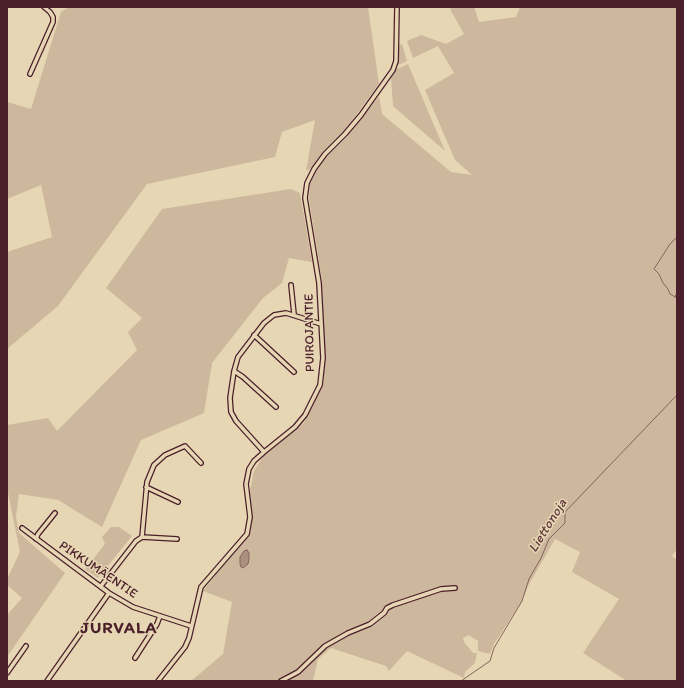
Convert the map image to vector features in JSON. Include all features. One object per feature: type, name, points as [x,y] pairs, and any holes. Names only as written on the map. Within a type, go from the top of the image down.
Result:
[{"type":"street","points":[[30,74],[54,22],[50,12],[44,7]]},
{"type":"street","name":"PUIROJANTIE","points":[[158,681],[185,647],[201,587],[246,534],[250,517],[246,495],[247,476],[254,461],[295,427],[305,415],[316,394],[322,372],[320,283],[305,198],[307,183],[314,169],[325,154],[357,120],[393,70],[396,61],[397,7]]},
{"type":"street","points":[[291,285],[294,314]]},
{"type":"street","points":[[264,452],[236,421],[231,412],[230,398],[234,371],[240,354],[264,323],[274,315],[286,313],[294,314],[321,324]]},
{"type":"street","points":[[254,335],[294,372]]},
{"type":"street","points":[[234,371],[243,377],[276,407]]},
{"type":"street","points":[[142,537],[146,487],[154,465],[165,455],[184,446],[188,448],[201,464]]},
{"type":"street","points":[[146,487],[178,502]]},
{"type":"street","points":[[36,540],[38,534],[55,513]]},
{"type":"street","name":"PIKKUMÄENTIE","points":[[22,528],[36,540],[109,593],[133,607],[191,626]]},
{"type":"street","points":[[101,586],[136,541],[142,537],[177,539]]},
{"type":"street","points":[[281,681],[298,672],[325,646],[348,633],[370,624],[384,613],[387,608],[441,589],[455,588]]},
{"type":"street","points":[[47,681],[109,593]]},
{"type":"street","points":[[135,658],[157,624],[160,616]]},
{"type":"street","points":[[7,673],[26,646]]},
{"type":"shaded area","points":[[69,7],[368,7],[379,84],[343,133],[322,153],[311,168],[306,171],[315,120],[282,132],[275,157],[147,184],[58,306],[7,349],[7,252],[52,237],[41,185],[7,199],[7,102],[31,109],[61,12]]},
{"type":"shaded area","points":[[455,7],[474,7],[479,22],[516,17],[520,7],[677,7],[677,549],[672,556],[677,560],[677,681],[627,681],[583,653],[619,599],[572,572],[580,552],[555,539],[528,586],[522,601],[494,644],[490,654],[478,651],[478,641],[469,635],[463,638],[464,642],[473,653],[477,653],[475,663],[465,672],[464,678],[407,651],[389,671],[386,666],[331,648],[318,659],[313,681],[191,681],[223,654],[232,602],[203,591],[251,531],[250,490],[254,471],[265,454],[304,423],[324,381],[322,280],[309,199],[310,184],[316,171],[327,156],[347,137],[379,96],[382,114],[451,172],[472,175],[455,160],[425,90],[454,73],[438,46],[413,58],[407,41],[421,35],[446,44],[464,34],[450,9]]},
{"type":"shaded area","points":[[402,44],[407,61],[398,65],[397,46]]},
{"type":"shaded area","points":[[408,64],[445,151],[393,106],[391,78],[395,70]]},
{"type":"shaded area","points":[[291,189],[300,193],[312,262],[289,258],[282,283],[263,298],[212,363],[204,413],[141,440],[102,527],[58,500],[19,494],[16,517],[19,533],[65,573],[7,657],[7,615],[22,598],[7,585],[7,579],[20,552],[7,488],[7,425],[48,418],[57,431],[137,350],[128,332],[142,318],[106,288],[162,209]]},
{"type":"shaded area","points":[[111,527],[119,527],[132,536],[98,578],[85,569],[105,544],[102,537]]},
{"type":"shaded area","points":[[247,550],[249,553],[248,564],[243,568],[240,564],[240,557],[244,551]]},
{"type":"waterway","points":[[677,237],[670,244],[654,269],[659,274],[670,294],[677,298]]},
{"type":"waterway","points":[[675,297],[677,292]]},
{"type":"waterway","name":"Liettonoja","points":[[461,681],[490,661],[494,648],[522,601],[529,579],[541,558],[549,539],[565,523],[565,512],[677,395]]},
{"type":"district","name":"JURVALA","points":[[119,629]]}]
